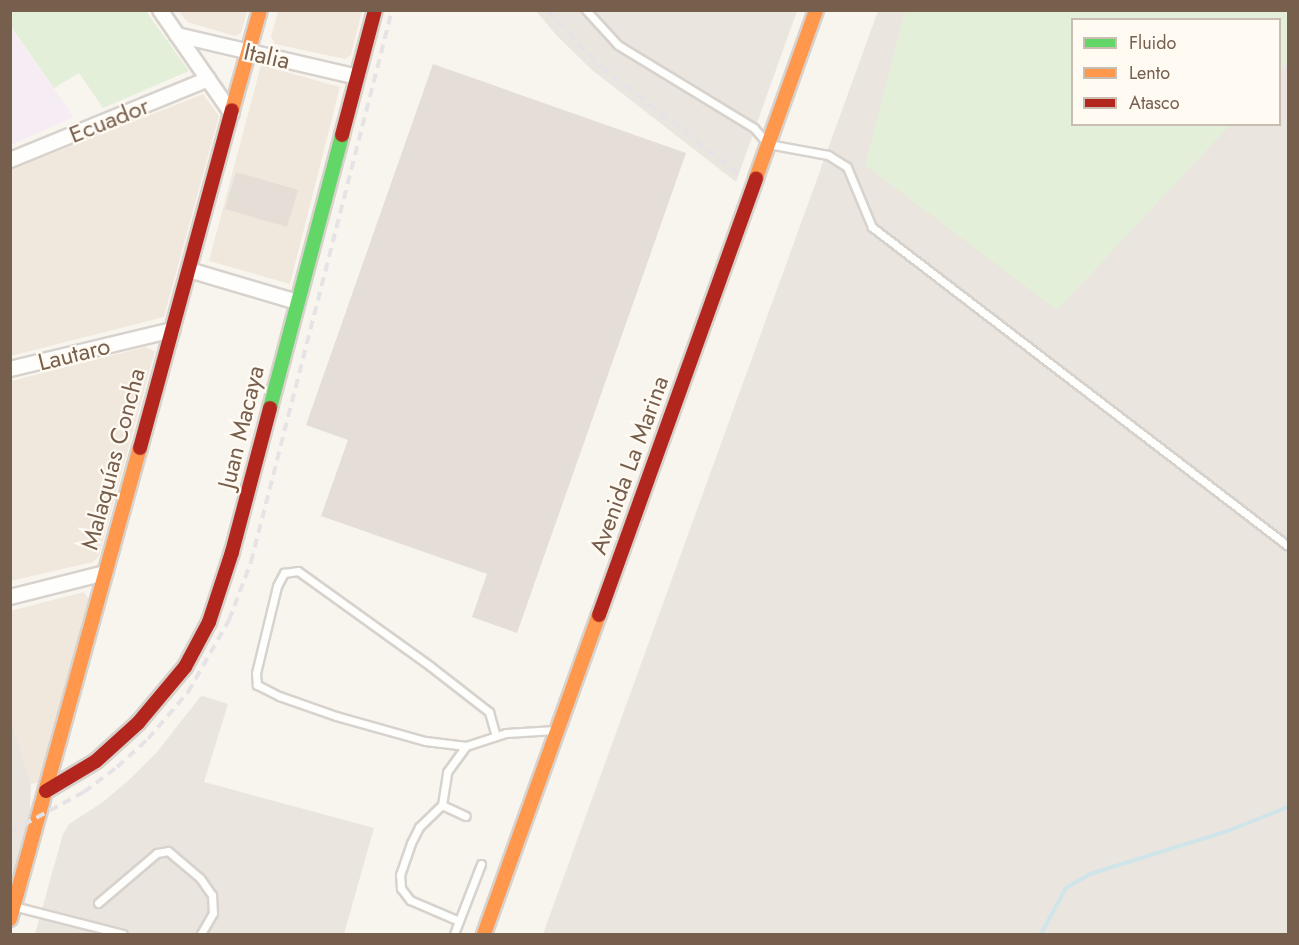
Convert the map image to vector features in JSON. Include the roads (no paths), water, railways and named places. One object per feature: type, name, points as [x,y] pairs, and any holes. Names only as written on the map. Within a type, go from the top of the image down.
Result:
[{"type":"main road","name":"Malaquías Concha","points":[[12,913],[260,10]]},
{"type":"main road","name":"Juan Macaya","points":[[46,791],[73,777],[96,761],[138,723],[175,681],[202,638],[224,580],[375,10]]},
{"type":"main road","name":"Avenida La Marina","points":[[484,934],[816,10]]},
{"type":"street","name":"Italia","points":[[160,10],[231,114]]},
{"type":"street","name":"Italia","points":[[177,35],[357,77]]},
{"type":"street","name":"Ecuador","points":[[10,160],[208,79]]},
{"type":"street","points":[[189,270],[297,302]]},
{"type":"street","name":"Lautaro","points":[[10,369],[172,330]]},
{"type":"street","points":[[10,597],[105,573]]},
{"type":"lane","points":[[585,10],[618,45],[754,128],[768,144],[828,155],[847,167],[872,227],[1288,546]]},
{"type":"lane","points":[[496,736],[489,712],[430,666],[298,571],[284,573],[277,586],[261,651],[256,673],[257,685],[279,696],[336,716],[425,741],[466,746],[496,736],[557,729]]},
{"type":"lane","points":[[459,921],[410,900],[401,888],[400,875],[411,843],[420,827],[442,805],[447,772],[466,746]]},
{"type":"lane","points":[[442,805],[466,816]]},
{"type":"lane","points":[[98,903],[157,853],[168,851],[200,878],[212,896],[213,913],[201,934]]},
{"type":"lane","points":[[454,934],[481,864]]},
{"type":"lane","points":[[12,913],[123,934]]},
{"type":"waterway","points":[[1041,934],[1066,888],[1090,874],[1230,830],[1288,807]]},
{"type":"railway","points":[[10,832],[84,792],[148,739],[188,692],[229,620],[251,562],[392,10]]},
{"type":"railway","points":[[547,10],[601,67],[739,174]]}]
